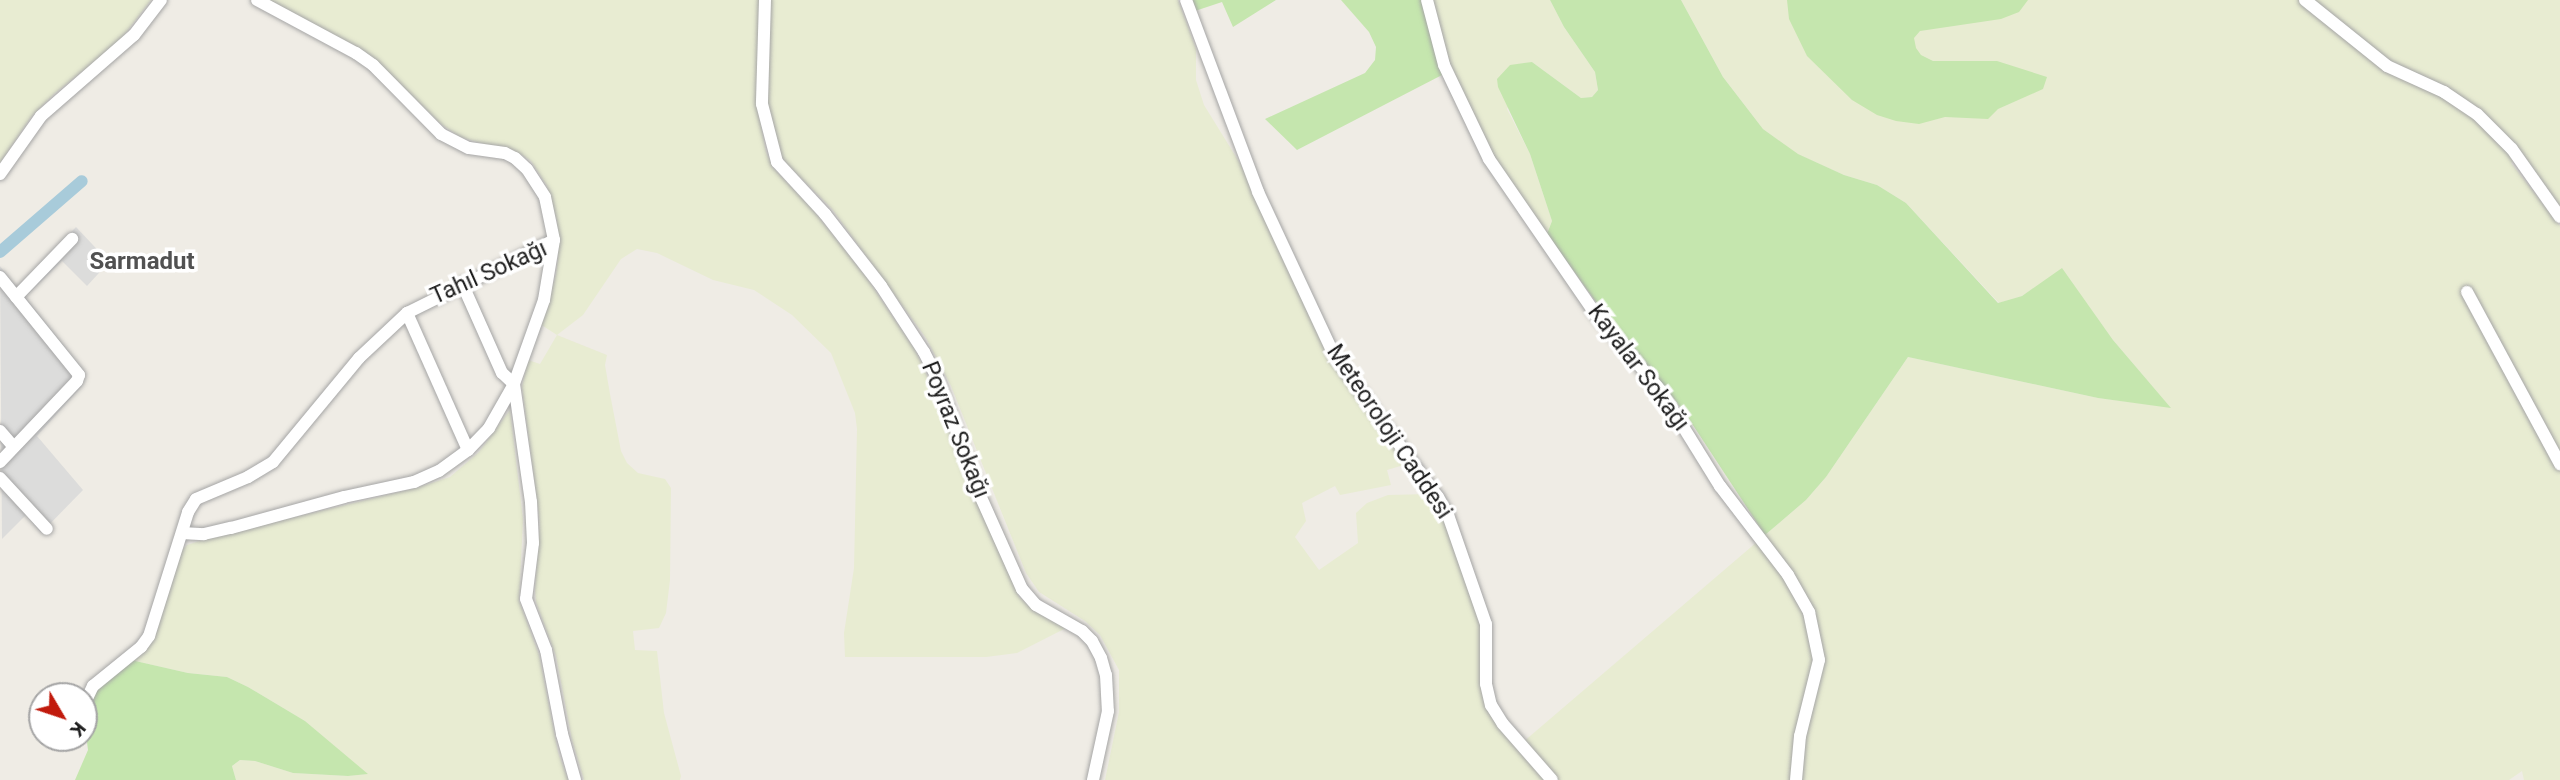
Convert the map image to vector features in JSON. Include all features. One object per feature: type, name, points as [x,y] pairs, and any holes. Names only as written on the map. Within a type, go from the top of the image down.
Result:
[{"type":"street","points":[[0,174],[41,116],[134,35],[161,0]]},
{"type":"street","points":[[257,0],[356,53],[373,65],[441,134],[469,148],[505,153],[515,158],[527,169],[545,197],[554,240]]},
{"type":"street","name":"Poyraz Sokağı","points":[[765,0],[762,104],[777,162],[825,214],[881,286],[924,352],[937,377],[979,493],[1022,589],[1037,605],[1082,631],[1092,640],[1101,657],[1106,675],[1108,711],[1093,780]]},
{"type":"street","name":"Meteoroloji Caddesi","points":[[1186,0],[1258,192],[1335,357],[1438,497],[1448,515],[1486,624],[1486,684],[1491,705],[1503,724],[1552,780]]},
{"type":"street","name":"Kayalar Sokağı","points":[[1427,0],[1444,65],[1496,169],[1594,312],[1661,391],[1720,486],[1787,575],[1809,612],[1819,660],[1800,736],[1796,780]]},
{"type":"street","points":[[2305,0],[2387,66],[2444,92],[2477,114],[2512,149],[2560,217]]},
{"type":"street","points":[[16,297],[72,239]]},
{"type":"street","name":"Tahıl Sokağı","points":[[98,682],[141,647],[149,635],[182,533],[196,499],[248,477],[273,462],[359,358],[407,313],[462,283],[554,240]]},
{"type":"street","name":"Tahıl Sokağı","points":[[554,240],[544,300],[514,384],[531,502],[533,543],[526,599],[546,650],[564,745],[575,780]]},
{"type":"street","points":[[0,277],[79,375],[0,462]]},
{"type":"street","points":[[182,533],[204,534],[243,526],[344,496],[414,482],[439,471],[468,450],[488,428],[514,384],[499,366],[462,283]]},
{"type":"street","points":[[2467,292],[2560,464]]},
{"type":"street","points":[[407,313],[468,450]]},
{"type":"street","points":[[0,431],[14,447]]},
{"type":"street","points":[[0,478],[47,529]]},
{"type":"shaded area","points":[[76,227],[109,262],[87,286],[62,261],[25,297],[84,371],[82,386],[37,436],[83,490],[41,533],[26,515],[2,539],[0,266],[17,288]]},
{"type":"green space","points":[[0,0],[151,0],[118,43],[55,93],[31,117],[0,163]]},
{"type":"green space","points":[[269,0],[760,0],[756,100],[766,152],[773,168],[813,210],[866,277],[915,350],[948,421],[1019,597],[1036,612],[1066,628],[1017,653],[986,657],[845,657],[844,633],[854,568],[857,429],[855,413],[831,353],[792,315],[754,290],[713,280],[657,253],[637,249],[621,259],[583,315],[557,335],[540,324],[556,275],[557,220],[547,186],[531,161],[522,155],[460,137],[441,124],[393,77]]},
{"type":"green space","points":[[769,0],[1178,0],[1196,49],[1196,80],[1204,105],[1241,165],[1341,376],[1407,464],[1387,470],[1391,485],[1340,495],[1335,486],[1302,503],[1306,521],[1295,537],[1319,570],[1358,543],[1356,513],[1367,503],[1388,495],[1430,494],[1446,522],[1478,611],[1498,727],[1516,748],[1806,500],[1826,477],[1908,357],[2098,398],[2170,407],[2113,340],[2062,269],[2022,296],[1999,303],[1906,203],[1877,185],[1844,175],[1797,154],[1763,129],[1723,77],[1681,0],[2560,0],[2560,206],[2521,153],[2511,163],[2560,226],[2560,780],[2524,780],[2522,771],[2509,780],[1105,780],[1119,712],[1119,670],[1100,635],[1085,621],[1039,592],[1026,573],[951,386],[926,338],[832,209],[785,162],[777,148],[768,111]]},
{"type":"green space","points":[[1192,0],[1276,0],[1233,27],[1222,2],[1195,11]]},
{"type":"green space","points":[[1341,0],[1421,0],[1442,75],[1297,150],[1265,119],[1365,73],[1375,60],[1376,47],[1369,32]]},
{"type":"green space","points":[[1431,0],[1550,0],[1564,27],[1595,72],[1598,90],[1592,97],[1581,98],[1532,62],[1507,109],[1530,154],[1552,221],[1547,234],[1492,154],[1452,76]]},
{"type":"green space","points":[[1550,0],[1681,0],[1723,77],[1763,129],[1798,154],[1844,175],[1877,185],[1906,203],[1998,303],[2022,296],[2062,268],[2113,340],[2171,408],[2098,398],[1908,357],[1826,477],[1806,500],[1765,535],[1685,413],[1596,302],[1547,234],[1552,221],[1530,154],[1498,87],[1497,79],[1510,65],[1532,62],[1581,98],[1592,97],[1598,90],[1595,72],[1564,27]]},
{"type":"green space","points":[[1787,0],[2028,0],[2019,12],[2001,19],[1920,31],[1914,38],[1916,48],[1921,55],[1933,61],[1997,61],[2047,77],[2043,89],[1998,109],[1988,119],[1945,117],[1919,124],[1896,121],[1877,115],[1852,100],[1807,56],[1789,19]]},
{"type":"green space","points":[[557,335],[607,355],[605,365],[621,451],[627,463],[638,473],[665,479],[671,488],[670,580],[666,613],[659,628],[633,631],[635,650],[657,651],[664,713],[680,780],[584,780],[572,740],[556,656],[536,602],[540,523],[522,387],[528,360],[540,364]]},
{"type":"green space","points":[[510,410],[523,519],[519,601],[539,655],[558,752],[568,780],[236,780],[232,766],[240,760],[255,761],[293,773],[348,776],[367,774],[305,721],[248,687],[227,677],[188,673],[131,660],[181,551],[187,545],[208,538],[416,488],[450,477],[479,452]]},
{"type":"green space","points":[[131,660],[188,673],[227,677],[305,721],[368,774],[348,776],[293,773],[255,761],[240,760],[232,766],[236,780],[75,780],[87,752],[98,752],[98,689]]},
{"type":"waterway","points":[[0,252],[82,181]]},
{"type":"district","name":"Sarmadut","points":[[142,262]]}]
